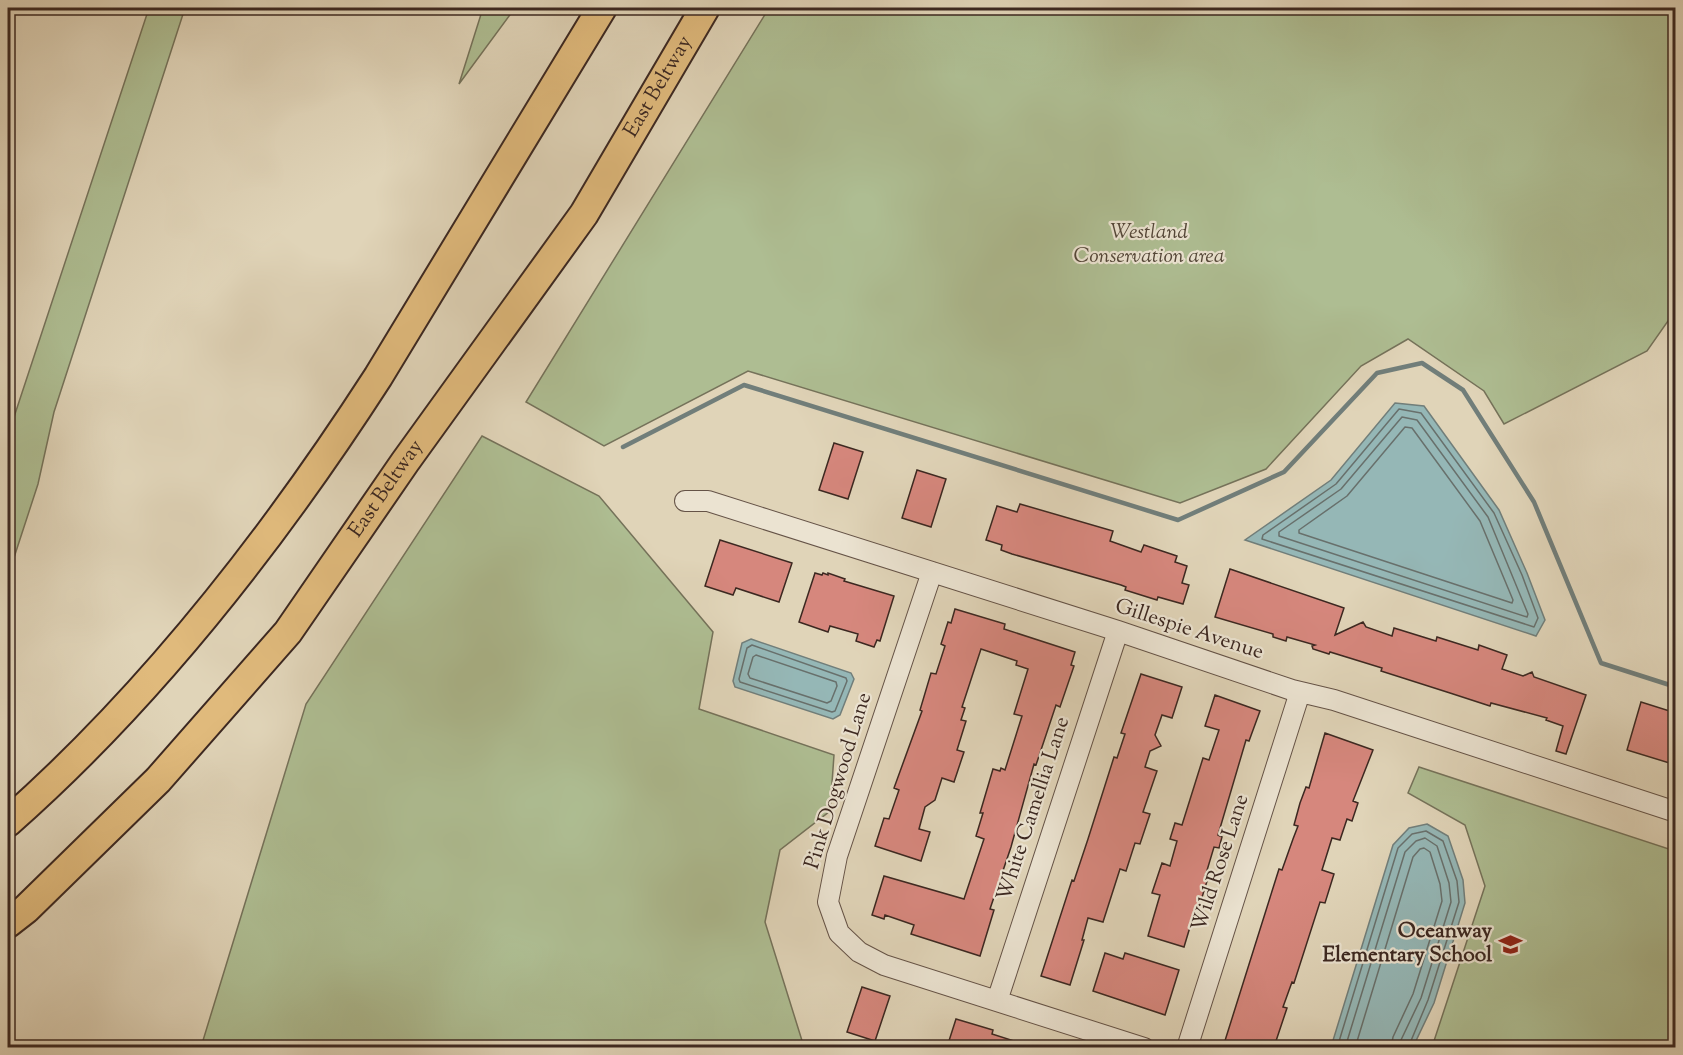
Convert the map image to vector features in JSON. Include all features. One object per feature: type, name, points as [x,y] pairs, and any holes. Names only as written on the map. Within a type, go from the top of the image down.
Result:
[{"type":"highway","points":[[457,249],[490,174],[579,8]]},
{"type":"highway","points":[[8,822],[45,789],[139,690],[222,595],[281,519],[339,436],[457,249],[602,8]]},
{"type":"highway","name":"East Beltway","points":[[8,923],[26,909],[158,780],[288,632],[405,462],[584,214],[705,8]]},
{"type":"highway","points":[[584,214],[716,8]]},
{"type":"street","name":"Gillespie Avenue","points":[[685,501],[708,501],[1118,631],[1300,692],[1334,700],[1676,812]]},
{"type":"street","name":"Pink Dogwood Lane","points":[[932,572],[837,856],[828,902],[839,933],[860,952],[884,965],[1144,1047]]},
{"type":"street","name":"White Camellia Lane","points":[[997,1001],[1118,631]]},
{"type":"street","name":"Wild Rose Lane","points":[[1187,1047],[1300,692]]},
{"type":"green space","points":[[149,8],[185,8],[54,412],[38,484],[8,576],[8,415],[14,417]]},
{"type":"green space","points":[[483,8],[515,8],[459,84]]},
{"type":"green space","name":"Westland Conservation area","points":[[769,8],[1675,8],[1675,311],[1647,351],[1504,424],[1484,391],[1408,339],[1361,366],[1266,469],[1180,503],[748,371],[604,446],[526,402]]},
{"type":"green space","points":[[482,436],[599,496],[713,632],[699,709],[834,755],[830,811],[780,850],[765,922],[804,1047],[201,1047],[306,704]]},
{"type":"green space","name":"Oceanway Elementary School","points":[[1419,767],[1675,851],[1675,1047],[1432,1047],[1485,886],[1465,825],[1408,793]]},
{"type":"water","points":[[1395,403],[1424,406],[1499,510],[1545,620],[1536,636],[1245,540],[1331,480]]},
{"type":"water","points":[[751,639],[851,673],[854,679],[840,715],[833,719],[735,687],[733,681],[742,643]]},
{"type":"water","points":[[1427,824],[1448,836],[1463,880],[1465,903],[1434,1003],[1413,1047],[1331,1047],[1393,845],[1409,828]]},
{"type":"building","points":[[834,443],[863,452],[848,499],[819,490]]},
{"type":"building","points":[[917,470],[946,479],[931,527],[902,518]]},
{"type":"building","points":[[1020,504],[1113,531],[1110,541],[1141,552],[1144,545],[1177,556],[1175,562],[1187,566],[1182,583],[1189,585],[1183,604],[1158,597],[1157,600],[1125,590],[1126,587],[1121,585],[1012,554],[1001,550],[1002,545],[986,540],[997,506],[1017,512]]},
{"type":"building","points":[[720,540],[792,563],[779,602],[736,588],[733,595],[705,586]]},
{"type":"building","points":[[1230,569],[1344,608],[1335,635],[1363,622],[1366,627],[1392,636],[1394,628],[1436,641],[1437,637],[1478,650],[1479,645],[1507,655],[1502,669],[1523,676],[1532,672],[1534,677],[1586,695],[1566,754],[1556,751],[1563,726],[1546,720],[1547,718],[1491,703],[1490,706],[1381,671],[1382,668],[1313,649],[1312,646],[1315,645],[1287,637],[1286,641],[1273,637],[1273,634],[1215,617]]},
{"type":"building","points":[[815,573],[828,575],[828,573],[845,579],[844,581],[894,596],[880,641],[877,640],[874,647],[856,641],[858,634],[830,626],[828,632],[799,622]]},
{"type":"building","points":[[955,609],[1005,624],[1004,629],[1075,652],[1071,665],[1074,666],[1060,707],[1056,705],[1036,765],[1034,764],[1011,847],[990,909],[994,910],[980,956],[911,934],[914,925],[885,915],[884,919],[872,915],[884,876],[964,899],[984,839],[976,836],[993,769],[1005,770],[1022,716],[1014,714],[1028,669],[1016,665],[1017,661],[981,649],[962,707],[965,708],[961,720],[966,721],[957,750],[964,752],[954,782],[942,778],[935,800],[925,807],[919,829],[930,832],[921,861],[875,846],[884,818],[889,819],[899,790],[894,788],[922,711],[920,710],[931,673],[936,674],[945,646],[941,644]]},
{"type":"building","points":[[1141,674],[1182,687],[1172,718],[1162,715],[1155,735],[1161,746],[1150,751],[1145,767],[1157,771],[1143,812],[1150,814],[1140,844],[1135,843],[1126,871],[1120,869],[1103,922],[1088,918],[1082,940],[1084,940],[1070,985],[1041,976],[1114,757],[1117,758],[1125,734],[1121,733]]},
{"type":"building","points":[[1215,695],[1260,711],[1249,741],[1246,740],[1218,835],[1222,837],[1219,848],[1214,847],[1205,877],[1208,878],[1199,907],[1196,907],[1184,947],[1148,936],[1160,895],[1152,893],[1162,863],[1170,866],[1177,841],[1170,839],[1175,823],[1182,825],[1203,758],[1209,760],[1219,730],[1205,726]]},
{"type":"building","points":[[1641,702],[1676,713],[1676,765],[1627,750]]},
{"type":"building","points":[[1325,733],[1373,750],[1353,801],[1358,803],[1352,821],[1347,819],[1340,840],[1332,838],[1322,870],[1334,874],[1325,903],[1320,902],[1294,983],[1292,982],[1283,1007],[1287,1008],[1274,1047],[1223,1047],[1279,869],[1282,870],[1298,826],[1294,825],[1300,803],[1306,787],[1309,788]]},
{"type":"building","points":[[1105,953],[1123,959],[1125,953],[1179,970],[1165,1015],[1093,991]]},
{"type":"building","points":[[862,987],[890,996],[875,1041],[847,1032]]},
{"type":"building","points":[[956,1019],[993,1030],[992,1034],[1027,1045],[1026,1047],[947,1047]]},
{"type":"waterway","points":[[623,447],[744,385],[1178,520],[1284,472],[1377,373],[1422,363],[1463,390],[1534,502],[1601,663],[1676,687]]},
{"type":"place","name":"Oceanway Elementary School","points":[[1510,944]]}]
